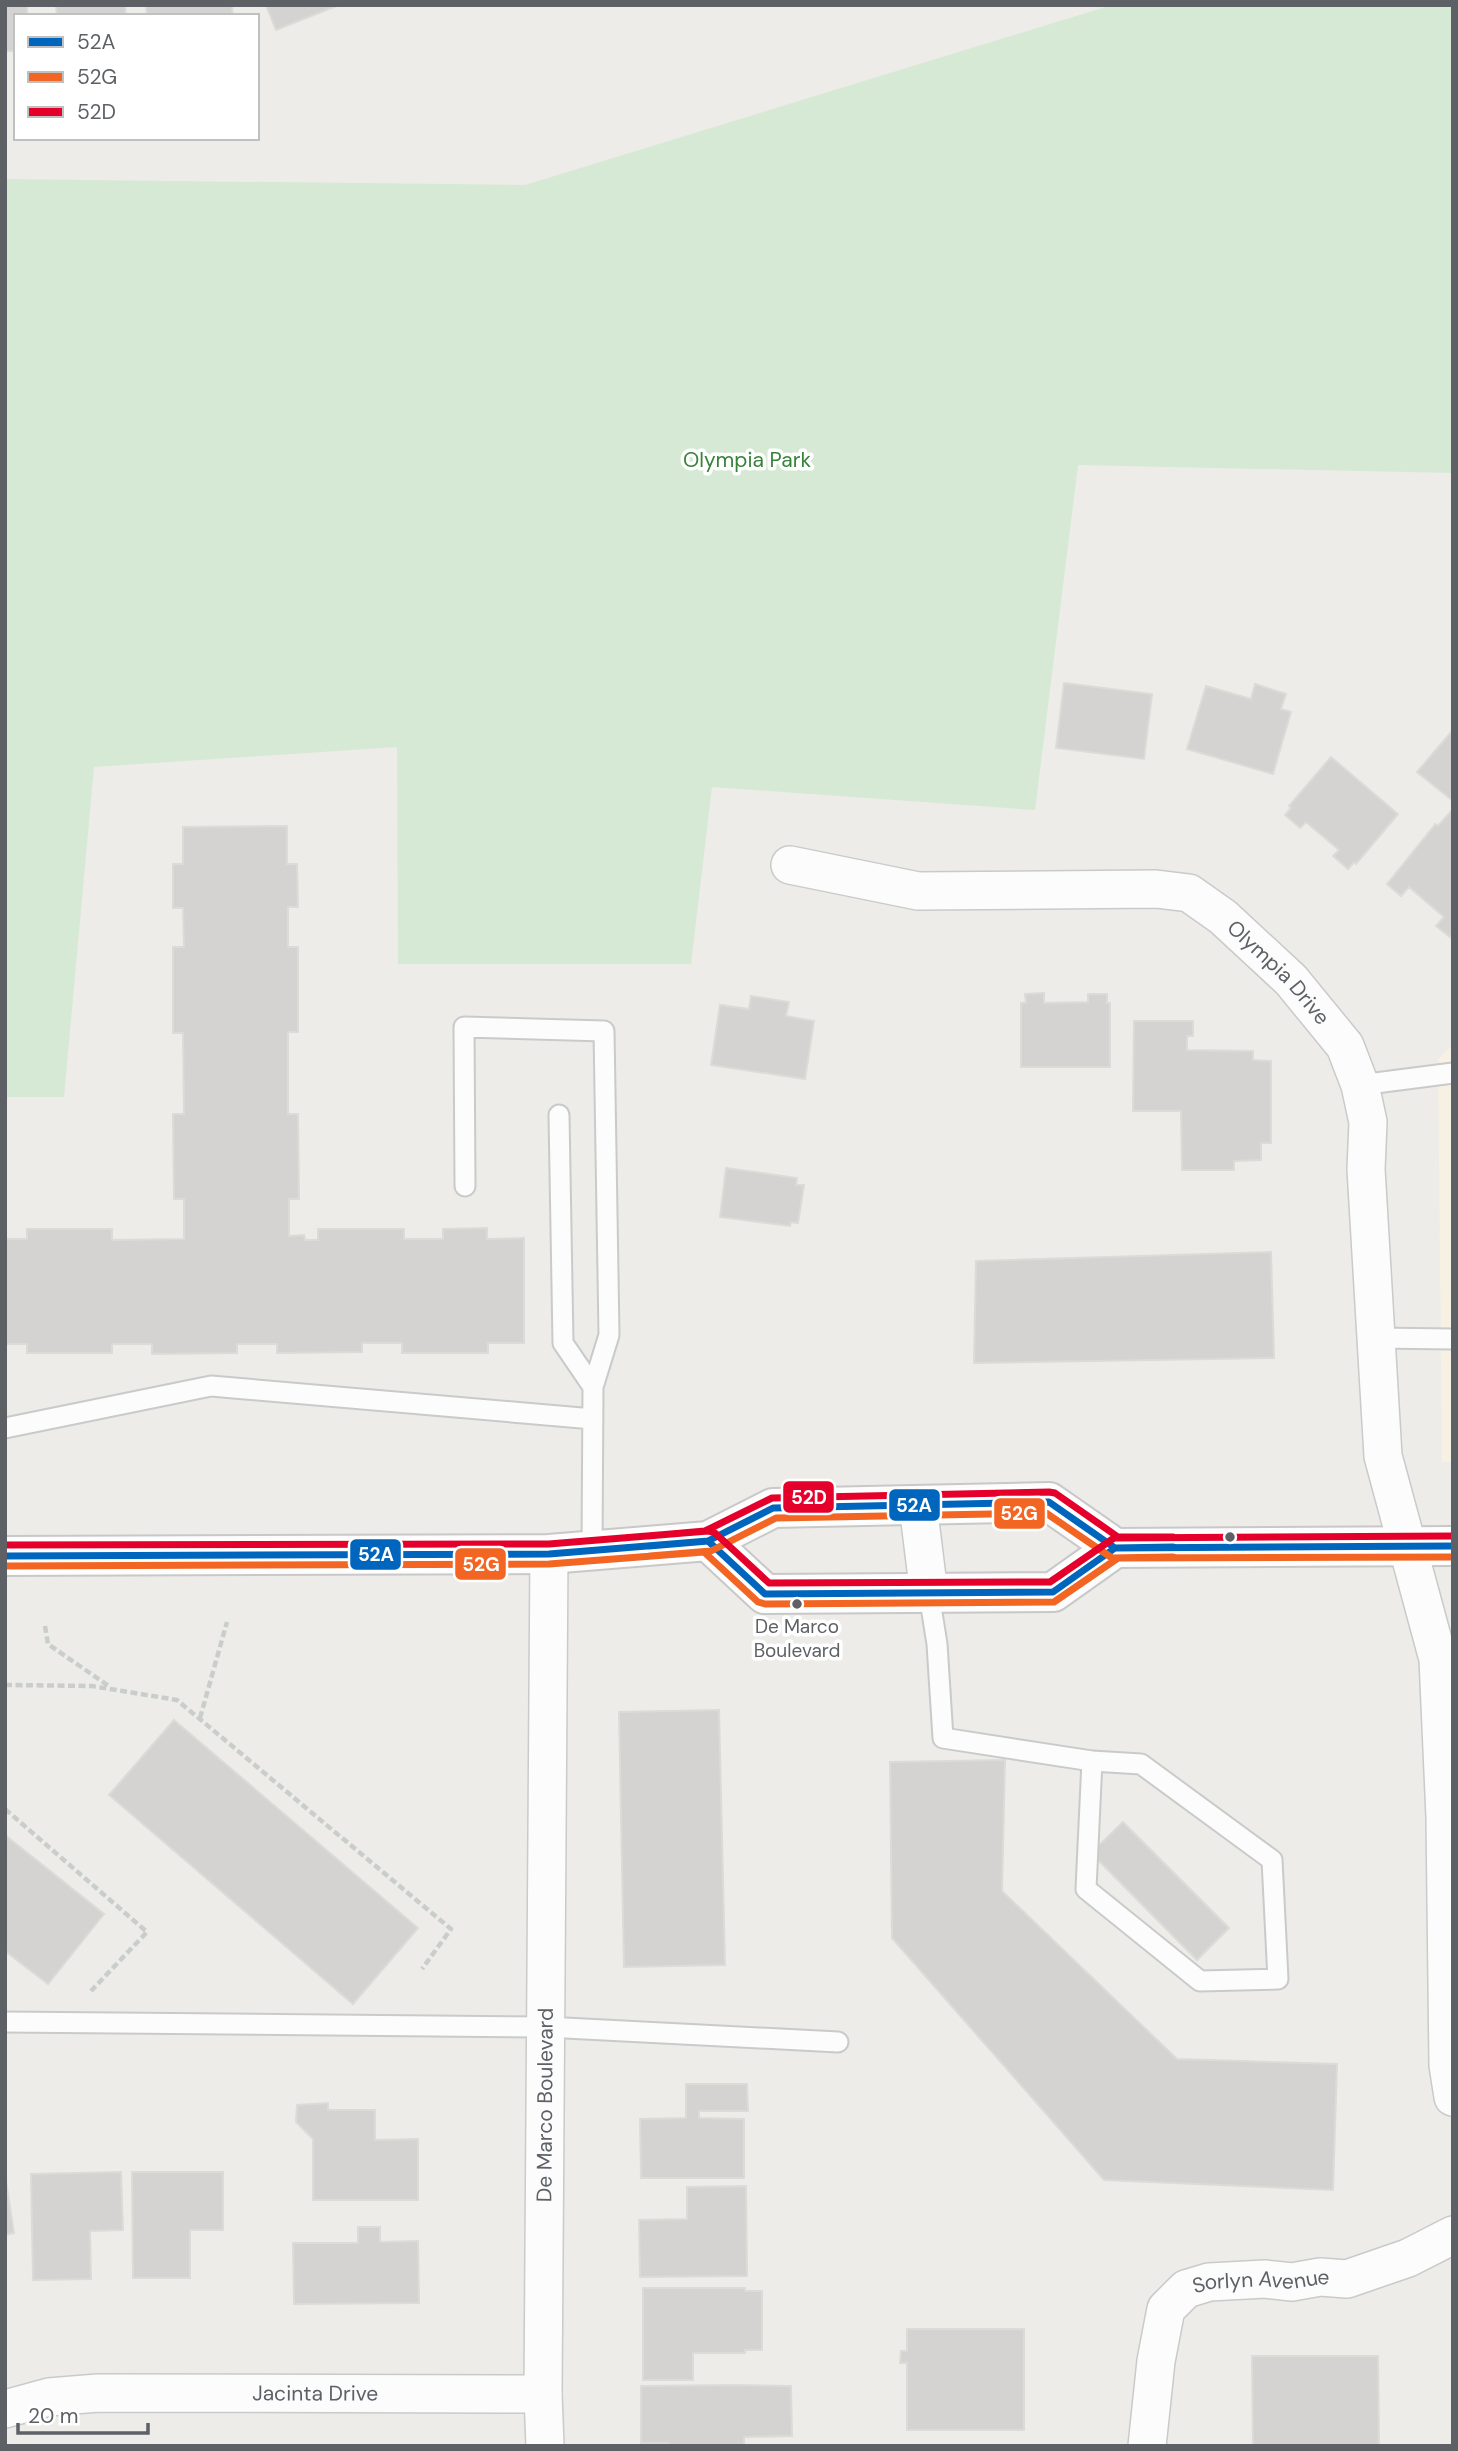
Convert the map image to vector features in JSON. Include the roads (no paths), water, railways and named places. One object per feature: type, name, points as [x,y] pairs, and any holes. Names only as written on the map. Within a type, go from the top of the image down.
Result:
[{"type":"main road","points":[[5,1556],[550,1554],[708,1541],[773,1508],[1049,1502],[1115,1548],[1453,1546]]},
{"type":"main road","points":[[708,1541],[765,1594],[1054,1592],[1115,1548]]},
{"type":"street","name":"Olympia Drive","points":[[790,865],[918,891],[1156,889],[1189,893],[1223,917],[1291,981],[1345,1046],[1360,1085],[1368,1122],[1366,1169],[1383,1456],[1438,1659],[1445,1817],[1448,2066],[1453,2097]]},
{"type":"street","points":[[918,1505],[929,1594]]},
{"type":"street","name":"De Marco Boulevard","points":[[545,2446],[543,2394],[550,1554]]},
{"type":"street","name":"Sorlyn Avenue","points":[[1147,2446],[1156,2361],[1166,2309],[1186,2289],[1209,2282],[1265,2279],[1292,2281],[1320,2277],[1347,2279],[1408,2258],[1453,2235]]},
{"type":"street","name":"Jacinta Drive","points":[[5,2409],[49,2397],[98,2393],[543,2394]]},
{"type":"lane","points":[[466,1186],[464,1027],[604,1031],[609,1335],[593,1387],[592,1550]]},
{"type":"lane","points":[[1360,1085],[1453,1073]]},
{"type":"lane","points":[[559,1115],[563,1343],[593,1387]]},
{"type":"lane","points":[[1376,1338],[1453,1339]]},
{"type":"lane","points":[[5,1428],[211,1386],[593,1419]]},
{"type":"lane","points":[[929,1594],[937,1644],[943,1738],[1092,1761],[1141,1763],[1272,1860],[1278,1979],[1200,1981],[1086,1889],[1092,1761]]},
{"type":"lane","points":[[5,2022],[546,2027],[838,2042]]},
{"type":"place","name":"De Marco Boulevard","points":[[797,1604]]},
{"type":"park label","name":"Olympia Park","points":[[747,460]]}]
